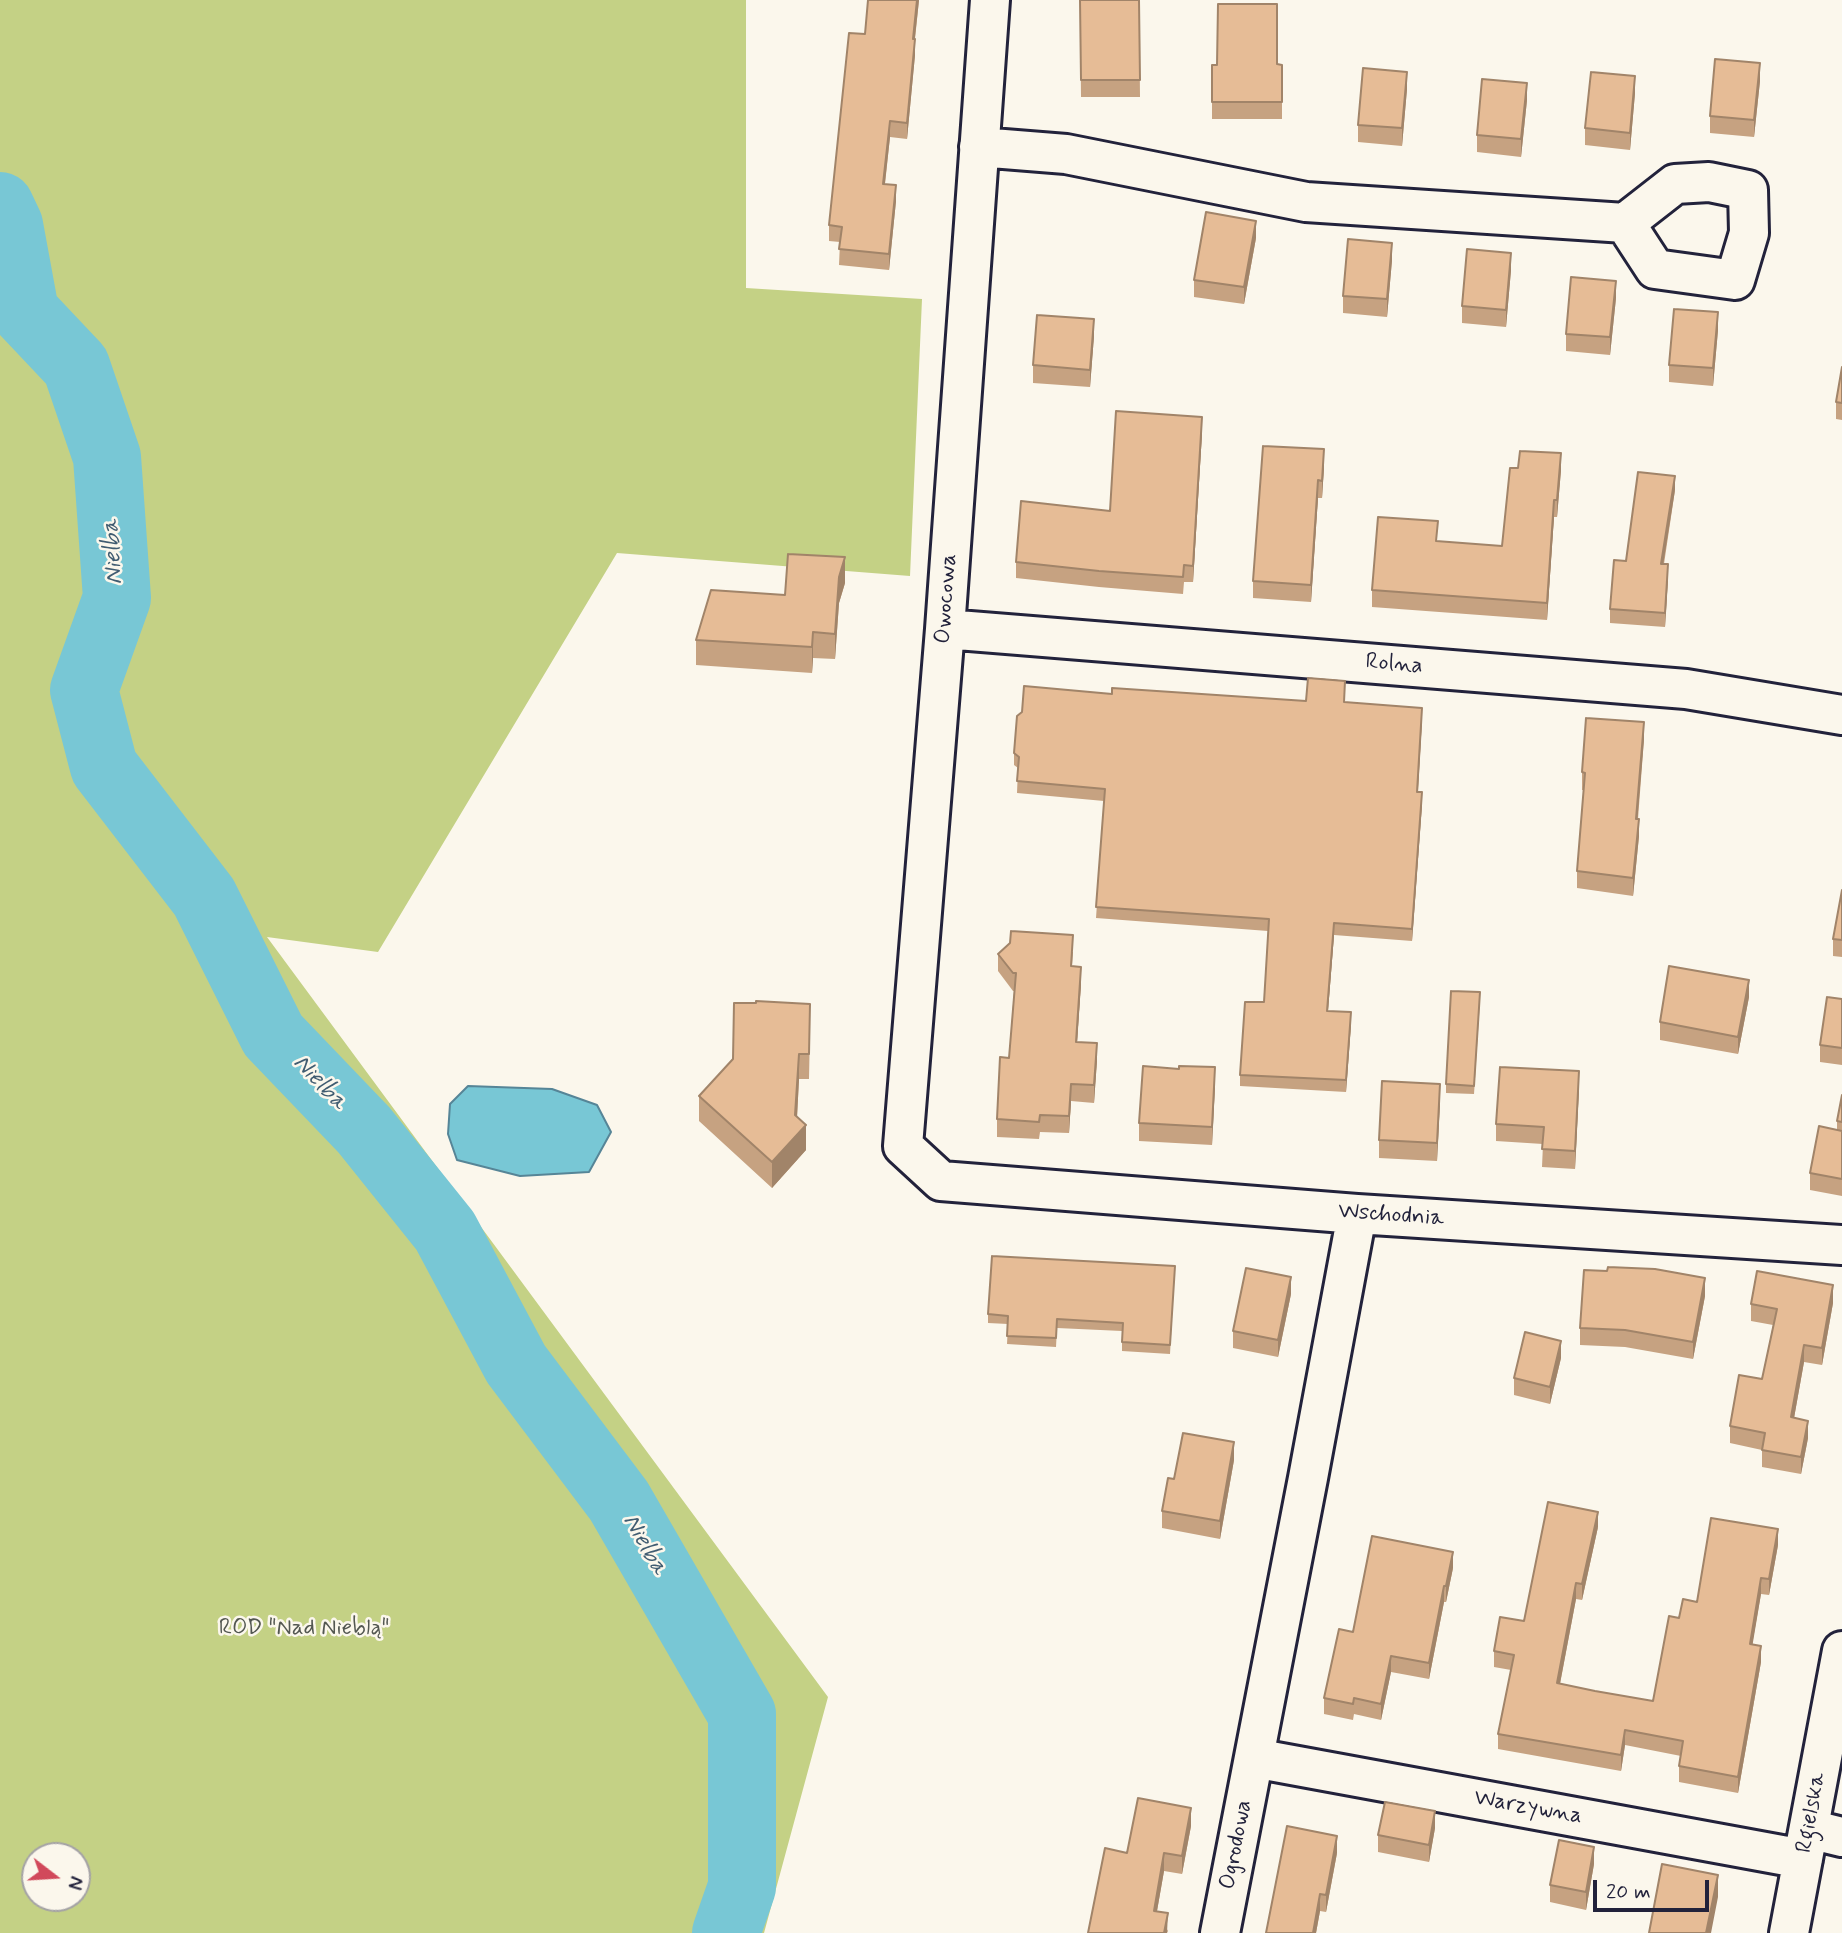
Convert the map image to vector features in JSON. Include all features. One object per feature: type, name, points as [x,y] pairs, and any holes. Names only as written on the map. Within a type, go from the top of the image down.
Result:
[{"type":"street","name":"Owocowa","points":[[941,1181],[903,1146],[945,629],[990,0]]},
{"type":"street","points":[[979,147],[1066,155],[1306,202],[1625,223]]},
{"type":"street","name":"Rolna","points":[[945,629],[1686,689],[1842,715]]},
{"type":"street","name":"Wschodnia","points":[[941,1181],[1357,1214],[1842,1245]]},
{"type":"street","name":"Ogrodowa","points":[[1220,1933],[1357,1214]]},
{"type":"street","name":"Rgielska","points":[[1789,1933],[1818,1842],[1842,1651]]},
{"type":"street","name":"Warzywna","points":[[1254,1758],[1818,1842]]},
{"type":"green space","name":"ROD \"Nad Nieblą\"","points":[[0,0],[746,0],[746,288],[922,299],[910,576],[617,553],[378,952],[267,937],[828,1697],[764,1933],[0,1933]]},
{"type":"water","points":[[468,1086],[552,1089],[597,1105],[611,1132],[589,1172],[520,1176],[457,1160],[448,1134],[450,1104]]},
{"type":"building","points":[[868,0],[917,0],[907,123],[890,121],[883,184],[896,185],[889,254],[839,249],[842,227],[829,225],[849,33],[865,34]]},
{"type":"building","points":[[1080,0],[1139,0],[1140,80],[1081,80]]},
{"type":"building","points":[[1218,4],[1277,4],[1277,64],[1282,65],[1282,102],[1212,102],[1212,65],[1217,65]]},
{"type":"building","points":[[1715,59],[1760,63],[1754,120],[1710,116]]},
{"type":"building","points":[[1363,68],[1407,72],[1402,128],[1358,125]]},
{"type":"building","points":[[1591,72],[1635,76],[1630,133],[1585,128]]},
{"type":"building","points":[[1482,79],[1527,83],[1521,139],[1477,135]]},
{"type":"building","points":[[1206,212],[1256,221],[1244,287],[1194,280]]},
{"type":"building","points":[[1348,239],[1392,243],[1387,299],[1343,296]]},
{"type":"building","points":[[1467,249],[1511,253],[1506,310],[1462,306]]},
{"type":"building","points":[[1571,277],[1616,281],[1610,337],[1566,334]]},
{"type":"building","points":[[1674,309],[1718,312],[1713,368],[1669,365]]},
{"type":"building","points":[[1037,315],[1094,319],[1090,370],[1033,365]]},
{"type":"building","points":[[1842,367],[1842,403],[1836,402]]},
{"type":"building","points":[[1116,411],[1202,417],[1193,566],[1184,565],[1183,577],[1016,562],[1021,501],[1110,511]]},
{"type":"building","points":[[1263,446],[1324,449],[1322,481],[1318,480],[1311,585],[1253,581]]},
{"type":"building","points":[[1520,451],[1561,453],[1557,500],[1554,500],[1547,603],[1372,590],[1378,517],[1438,521],[1436,541],[1502,546],[1510,468],[1518,468]]},
{"type":"building","points":[[1638,472],[1675,476],[1661,564],[1668,564],[1665,613],[1610,609],[1614,560],[1626,561]]},
{"type":"building","points":[[788,554],[845,557],[839,577],[835,634],[813,632],[812,647],[696,640],[711,590],[785,595]]},
{"type":"building","points":[[1308,678],[1345,681],[1344,702],[1422,708],[1417,792],[1422,792],[1412,929],[1334,923],[1327,1011],[1351,1012],[1346,1080],[1240,1075],[1245,1002],[1264,1002],[1269,919],[1096,907],[1105,789],[1017,781],[1019,757],[1014,753],[1017,716],[1022,712],[1024,686],[1112,694],[1112,688],[1306,701]]},
{"type":"building","points":[[1586,718],[1644,722],[1633,878],[1577,871],[1585,773],[1582,772]]},
{"type":"building","points":[[1842,890],[1842,940],[1833,939]]},
{"type":"building","points":[[1011,931],[1073,935],[1071,966],[1081,967],[1076,1042],[1097,1043],[1094,1085],[1071,1084],[1069,1116],[1040,1115],[1039,1122],[997,1119],[1000,1057],[1009,1058],[1016,973],[1013,973],[998,954],[1010,943]]},
{"type":"building","points":[[1669,966],[1749,980],[1738,1037],[1660,1022]]},
{"type":"building","points":[[1451,991],[1480,992],[1474,1086],[1446,1084]]},
{"type":"building","points":[[1827,997],[1842,999],[1842,1048],[1820,1045]]},
{"type":"building","points":[[756,1001],[810,1004],[809,1054],[799,1054],[795,1115],[806,1125],[772,1162],[699,1096],[733,1059],[734,1003]]},
{"type":"building","points":[[1143,1066],[1179,1069],[1179,1066],[1215,1067],[1212,1127],[1139,1123]]},
{"type":"building","points":[[1500,1067],[1579,1071],[1575,1151],[1542,1149],[1544,1127],[1496,1124]]},
{"type":"building","points":[[1382,1081],[1440,1084],[1437,1143],[1379,1140]]},
{"type":"building","points":[[1842,1095],[1842,1122],[1837,1121]]},
{"type":"building","points":[[1819,1126],[1842,1131],[1842,1179],[1810,1173]]},
{"type":"building","points":[[992,1256],[1175,1266],[1170,1345],[1122,1342],[1123,1323],[1057,1319],[1056,1338],[1007,1336],[1008,1316],[988,1314]]},
{"type":"building","points":[[1608,1267],[1655,1269],[1705,1278],[1693,1342],[1625,1330],[1580,1328],[1584,1270],[1607,1271]]},
{"type":"building","points":[[1246,1268],[1291,1277],[1278,1340],[1233,1331]]},
{"type":"building","points":[[1757,1271],[1833,1285],[1822,1348],[1804,1345],[1791,1417],[1808,1421],[1801,1457],[1762,1450],[1765,1433],[1730,1426],[1739,1375],[1762,1379],[1777,1309],[1751,1304]]},
{"type":"building","points":[[1525,1332],[1561,1341],[1550,1387],[1514,1378]]},
{"type":"building","points":[[1183,1433],[1234,1442],[1220,1521],[1162,1511],[1168,1478],[1174,1479]]},
{"type":"building","points":[[1548,1502],[1598,1512],[1582,1584],[1576,1583],[1557,1683],[1653,1701],[1669,1616],[1679,1618],[1683,1599],[1697,1602],[1711,1518],[1778,1529],[1769,1579],[1761,1578],[1750,1644],[1761,1646],[1738,1777],[1679,1766],[1683,1741],[1625,1730],[1621,1755],[1498,1734],[1514,1655],[1494,1651],[1500,1617],[1524,1621]]},
{"type":"building","points":[[1372,1536],[1453,1552],[1429,1663],[1391,1656],[1381,1704],[1354,1698],[1353,1704],[1324,1698],[1339,1629],[1353,1632]]},
{"type":"building","points":[[1138,1798],[1191,1808],[1182,1856],[1164,1853],[1154,1911],[1168,1913],[1164,1933],[1088,1933],[1105,1848],[1127,1853]]},
{"type":"building","points":[[1385,1802],[1435,1811],[1429,1845],[1378,1835]]},
{"type":"building","points":[[1287,1826],[1337,1836],[1326,1895],[1320,1894],[1313,1933],[1266,1933]]},
{"type":"building","points":[[1559,1840],[1594,1847],[1586,1892],[1550,1885]]},
{"type":"building","points":[[1662,1864],[1718,1875],[1706,1933],[1649,1933]]},
{"type":"waterway","name":"Nielba","points":[[0,206],[9,225],[25,312],[76,366],[107,457],[117,598],[84,690],[104,767],[204,897],[273,1035],[364,1130],[445,1231],[516,1364],[619,1501],[742,1714],[742,1887],[726,1933]]}]
